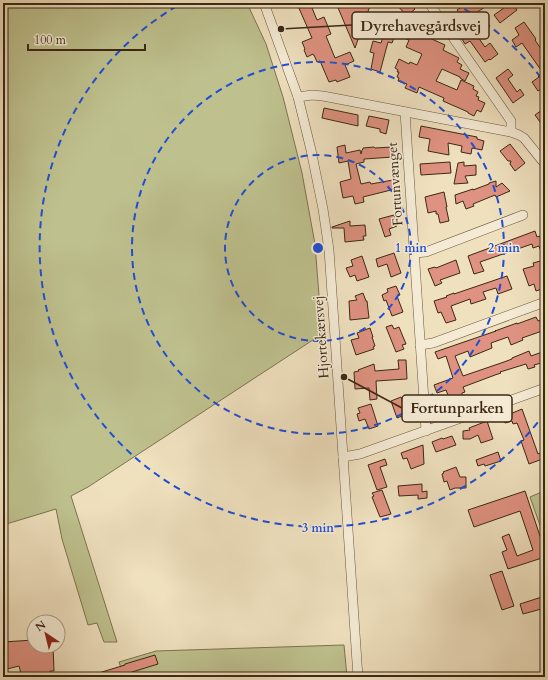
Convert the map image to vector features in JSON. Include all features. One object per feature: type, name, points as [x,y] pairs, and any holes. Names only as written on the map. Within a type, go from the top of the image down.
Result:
[{"type":"street","name":"Hjortekærsvej","points":[[264,3],[298,97],[320,194],[329,250],[358,677]]},
{"type":"street","points":[[429,3],[511,121],[511,132]]},
{"type":"street","points":[[298,97],[312,95],[323,96],[519,134],[545,164]]},
{"type":"street","name":"Fortunvænget","points":[[405,112],[426,431]]},
{"type":"street","points":[[414,254],[426,252],[523,215]]},
{"type":"street","points":[[420,345],[433,343],[545,302]]},
{"type":"street","points":[[343,457],[360,454],[545,388]]},
{"type":"green space","points":[[3,3],[247,3],[266,44],[283,97],[302,173],[315,244],[322,334],[88,487],[71,496],[117,642],[104,642],[97,623],[88,625],[62,539],[56,509],[3,525]]},
{"type":"green space","points":[[544,491],[545,529],[542,531],[530,497]]},
{"type":"green space","points":[[344,645],[347,677],[124,677],[119,662],[156,651]]},
{"type":"building","points":[[310,3],[317,20],[324,17],[331,34],[326,36],[335,58],[350,52],[354,61],[345,65],[350,77],[337,82],[336,80],[329,82],[320,61],[317,62],[313,54],[307,57],[302,42],[312,38],[298,6]]},
{"type":"building","points":[[336,3],[371,3],[355,48]]},
{"type":"building","points":[[395,3],[410,3],[415,9],[407,16]]},
{"type":"building","points":[[467,3],[491,3],[473,15],[482,27],[476,31],[468,19],[465,21],[457,10]]},
{"type":"building","points":[[511,3],[517,10],[500,23],[494,15]]},
{"type":"building","points":[[395,19],[416,27],[417,26],[410,19],[426,26],[423,31],[425,31],[423,35],[445,45],[443,50],[459,58],[457,62],[462,65],[460,69],[469,73],[465,81],[460,77],[442,69],[436,81],[457,90],[461,80],[474,86],[473,89],[478,92],[476,96],[479,97],[478,100],[485,103],[481,112],[477,110],[474,116],[443,101],[444,98],[419,87],[417,93],[405,88],[407,84],[398,81],[399,78],[397,77],[399,72],[397,72],[398,70],[395,68],[399,59],[409,64],[410,62],[417,65],[422,54],[406,47],[409,40],[395,35],[392,43],[388,42],[380,72],[371,69],[374,53],[370,52],[373,41],[381,43],[388,21],[394,23]]},
{"type":"building","points":[[524,22],[545,55],[545,87],[538,91],[532,82],[543,73],[522,43],[516,47],[512,40],[519,35],[515,28]]},
{"type":"building","points":[[473,30],[485,47],[490,43],[498,54],[485,62],[470,41],[465,44],[462,39]]},
{"type":"building","points":[[508,69],[513,75],[508,79],[517,92],[520,89],[524,95],[513,103],[496,78]]},
{"type":"building","points":[[324,108],[358,115],[358,126],[322,118]]},
{"type":"building","points":[[545,108],[545,129],[535,115]]},
{"type":"building","points":[[369,116],[389,120],[386,134],[380,132],[380,129],[366,126]]},
{"type":"building","points":[[421,126],[477,137],[477,139],[484,141],[482,150],[472,148],[471,154],[461,152],[462,146],[448,143],[449,155],[428,151],[430,139],[419,137]]},
{"type":"building","points":[[510,144],[525,163],[515,171],[510,164],[511,161],[508,161],[500,151]]},
{"type":"building","points":[[345,145],[346,153],[360,150],[361,154],[363,148],[392,147],[393,157],[364,159],[364,162],[356,164],[361,184],[370,182],[371,184],[393,180],[395,189],[363,197],[364,202],[355,204],[353,196],[343,198],[340,182],[351,179],[348,161],[339,163],[337,147]]},
{"type":"building","points":[[450,162],[451,173],[421,175],[420,164]]},
{"type":"building","points":[[464,162],[464,166],[476,165],[476,175],[465,176],[468,183],[454,184],[458,163]]},
{"type":"building","points":[[496,181],[496,187],[502,183],[510,191],[473,204],[474,206],[466,209],[463,201],[456,204],[455,195]]},
{"type":"building","points":[[444,192],[449,221],[440,223],[436,211],[428,213],[425,197]]},
{"type":"building","points":[[394,215],[397,226],[389,229],[391,235],[385,237],[379,219]]},
{"type":"building","points":[[350,221],[350,226],[365,225],[366,236],[363,236],[364,240],[345,242],[344,228],[332,228]]},
{"type":"building","points":[[535,231],[537,237],[540,236],[542,239],[543,238],[545,244],[545,288],[536,291],[534,284],[529,286],[523,269],[534,266],[533,263],[544,260],[539,246],[533,248],[532,244],[480,262],[484,271],[474,274],[468,256]]},
{"type":"building","points":[[394,253],[401,273],[391,277],[387,264],[378,267],[376,259]]},
{"type":"building","points":[[362,256],[369,277],[357,281],[355,275],[350,277],[346,268],[353,266],[351,260]]},
{"type":"building","points":[[456,260],[460,273],[440,280],[442,283],[435,286],[428,269],[436,268]]},
{"type":"building","points":[[507,276],[512,289],[498,294],[496,288],[483,292],[486,299],[471,304],[470,299],[451,306],[456,320],[446,323],[441,312],[438,313],[434,301]]},
{"type":"building","points":[[396,286],[400,295],[397,296],[403,312],[392,316],[386,300],[384,301],[382,295],[388,292],[387,289]]},
{"type":"building","points":[[363,293],[367,301],[369,318],[350,320],[349,301],[357,300],[355,296]]},
{"type":"building","points":[[536,317],[538,321],[545,319],[545,330],[522,338],[523,340],[511,345],[508,337],[491,343],[492,348],[470,357],[468,351],[455,356],[463,376],[512,359],[529,351],[531,356],[545,351],[545,362],[534,365],[535,367],[528,369],[526,364],[500,372],[501,373],[463,387],[465,392],[462,393],[462,395],[450,400],[446,390],[437,393],[434,385],[453,378],[446,356],[438,359],[435,352]]},
{"type":"building","points":[[392,325],[394,329],[399,327],[406,344],[402,345],[404,349],[396,352],[386,327]]},
{"type":"building","points":[[370,328],[375,346],[373,347],[374,349],[356,355],[351,340],[359,338],[357,333]]},
{"type":"building","points":[[398,360],[406,360],[407,379],[376,381],[377,399],[370,400],[369,388],[355,389],[354,372],[374,364],[375,371],[399,369]]},
{"type":"building","points":[[401,397],[405,407],[408,406],[410,413],[397,418],[391,401]]},
{"type":"building","points":[[371,404],[378,426],[369,429],[365,419],[359,421],[357,414],[360,413],[358,408]]},
{"type":"building","points":[[522,409],[538,454],[542,452],[545,458],[529,464],[521,441],[524,440],[517,423],[513,424],[512,421],[505,423],[503,417]]},
{"type":"building","points":[[487,421],[493,439],[481,443],[478,435],[470,439],[463,439],[463,431],[470,430],[469,428]]},
{"type":"building","points":[[452,436],[456,445],[436,452],[432,442]]},
{"type":"building","points":[[423,445],[424,464],[411,469],[407,458],[403,459],[401,453]]},
{"type":"building","points":[[498,452],[501,461],[485,466],[484,464],[478,466],[476,460]]},
{"type":"building","points":[[385,459],[387,465],[380,467],[387,487],[377,490],[368,465]]},
{"type":"building","points":[[456,467],[460,477],[466,477],[466,488],[455,488],[450,490],[447,481],[444,482],[442,474],[444,473],[443,472]]},
{"type":"building","points":[[422,484],[422,492],[427,491],[427,498],[418,499],[418,495],[399,496],[398,486]]},
{"type":"building","points":[[382,490],[391,514],[380,517],[372,497],[374,496],[372,493]]},
{"type":"building","points":[[525,491],[545,551],[545,557],[508,569],[502,552],[507,550],[502,537],[509,534],[517,556],[533,550],[520,511],[474,527],[468,510]]},
{"type":"building","points":[[502,571],[514,606],[502,610],[490,575]]},
{"type":"building","points":[[545,596],[545,608],[523,614],[520,604]]},
{"type":"building","points":[[26,641],[26,654],[53,654],[54,671],[50,671],[51,677],[22,677],[19,666],[3,670],[3,642]]},
{"type":"building","points":[[155,655],[158,664],[116,677],[92,677],[92,675]]},
{"type":"place","name":"Dyrehavegårdsvej","points":[[281,29]]},
{"type":"place","name":"Fortunparken","points":[[344,377]]}]
